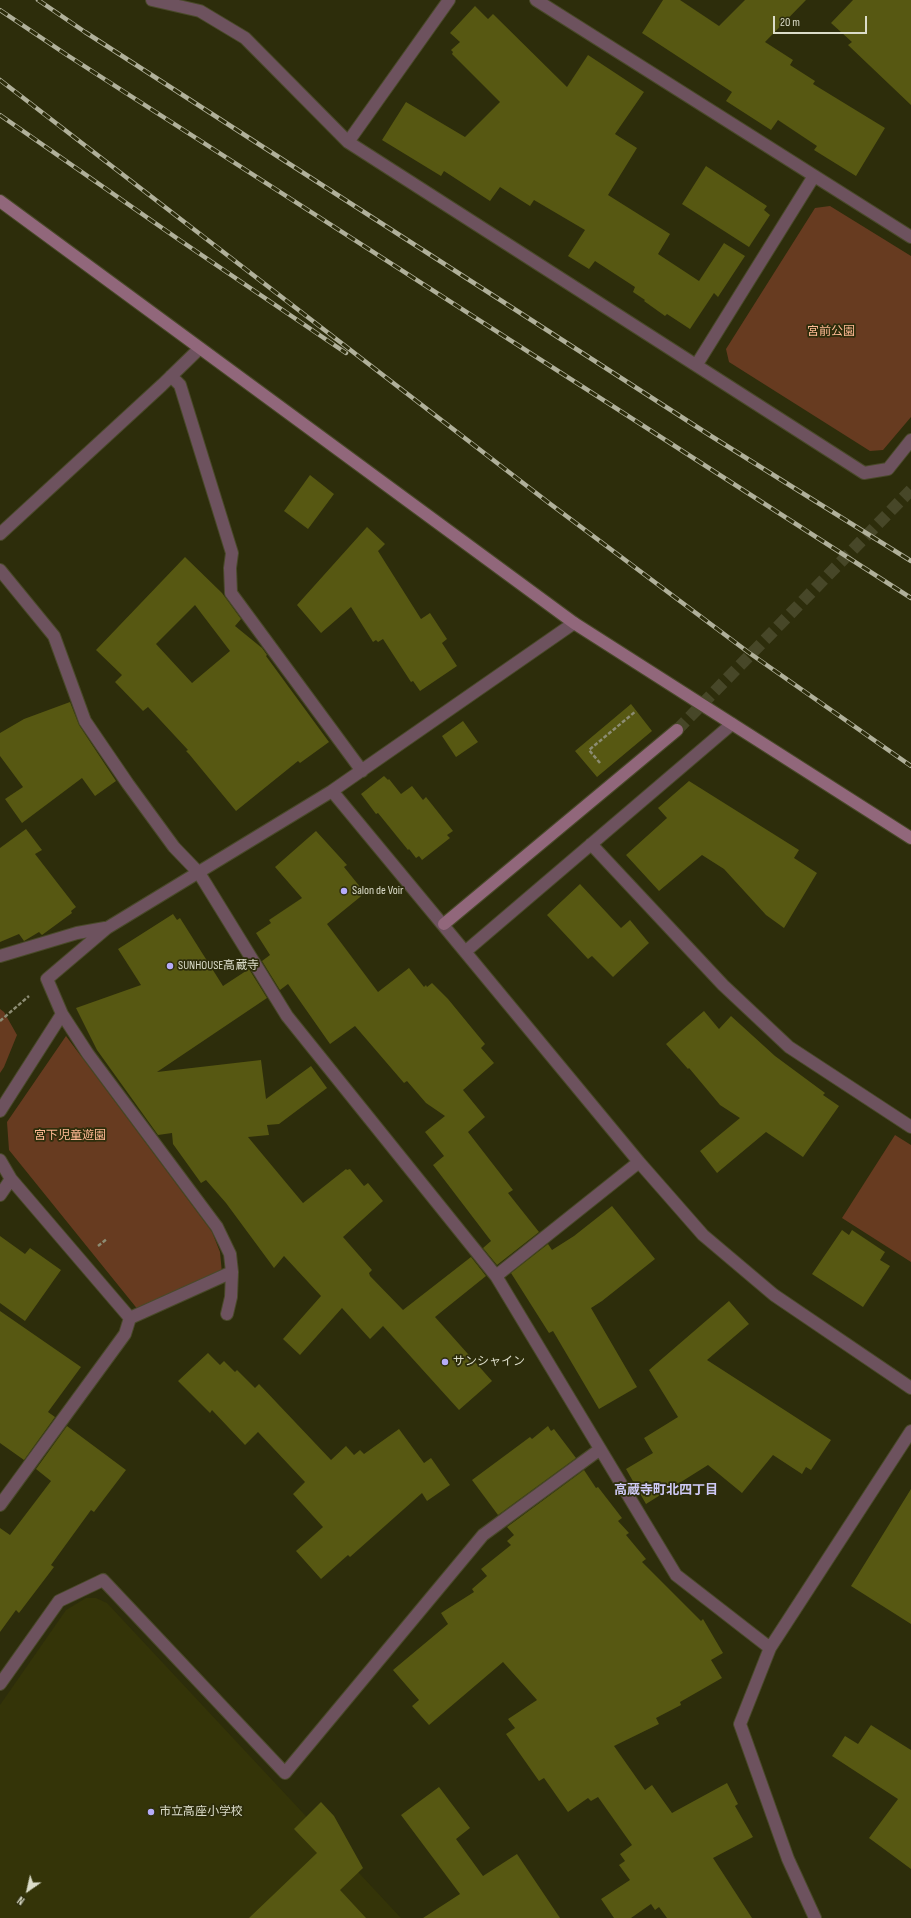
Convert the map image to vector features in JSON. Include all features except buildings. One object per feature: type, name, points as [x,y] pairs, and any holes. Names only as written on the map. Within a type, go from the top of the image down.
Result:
[{"type":"street","points":[[152,0],[200,10],[245,38],[348,142],[697,364],[864,473],[888,469],[911,440]]},
{"type":"street","points":[[348,142],[449,0]]},
{"type":"street","points":[[536,0],[911,237]]},
{"type":"street","points":[[697,364],[814,176]]},
{"type":"street","points":[[0,201],[198,349],[574,623],[911,838]]},
{"type":"street","points":[[0,534],[172,376],[198,349]]},
{"type":"street","points":[[172,376],[180,385],[232,553],[230,568],[231,592],[362,771]]},
{"type":"street","points":[[0,570],[54,636],[85,721],[128,784],[174,847],[199,873],[287,1016],[496,1276],[599,1450],[676,1575],[770,1648]]},
{"type":"street","points":[[227,1314],[231,1298],[232,1272],[230,1254],[217,1227],[88,1054],[62,1014],[47,980],[107,928],[332,791],[574,623]]},
{"type":"street","points":[[466,951],[732,724]]},
{"type":"street","points":[[444,924],[677,730]]},
{"type":"street","points":[[332,791],[444,924],[639,1162],[703,1235],[774,1296],[911,1388]]},
{"type":"street","points":[[592,844],[723,985],[788,1047],[911,1127]]},
{"type":"street","points":[[0,956],[77,933],[107,928]]},
{"type":"street","points":[[0,1111],[62,1014]]},
{"type":"street","points":[[0,1160],[11,1180],[130,1318]]},
{"type":"street","points":[[496,1276],[639,1162]]},
{"type":"street","points":[[0,1194],[11,1180]]},
{"type":"street","points":[[0,1505],[125,1334],[130,1318],[232,1272]]},
{"type":"street","points":[[815,1918],[788,1859],[740,1724],[770,1648],[911,1430]]},
{"type":"street","points":[[0,1684],[59,1601],[103,1580],[285,1773],[483,1536],[599,1450]]},
{"type":"path","points":[[600,763],[589,750],[636,711]]},
{"type":"path","points":[[0,1021],[47,980]]},
{"type":"shaded area","name":"市立高座小学校","points":[[86,1598],[96,1598],[107,1603],[401,1918],[0,1918],[0,1705],[66,1610]]},
{"type":"green space","name":"宮前公園","points":[[830,206],[911,256],[911,417],[883,450],[870,451],[729,362],[726,349],[815,208]]},
{"type":"green space","points":[[0,1009],[4,1012],[17,1035],[4,1067],[0,1073]]},
{"type":"green space","name":"宮下児童遊園","points":[[66,1036],[212,1232],[220,1252],[222,1273],[139,1311],[9,1150],[7,1122]]},
{"type":"green space","points":[[895,1135],[911,1145],[911,1262],[842,1218]]},
{"type":"tunnel","points":[[677,730],[911,490]]},
{"type":"railway","points":[[38,0],[85,32],[711,436],[911,561]]},
{"type":"railway","points":[[0,10],[67,55],[911,598]]},
{"type":"railway","points":[[0,80],[549,503],[748,652],[911,766]]},
{"type":"railway","points":[[0,115],[178,239],[346,353]]},
{"type":"place","name":"Salon de Voir","points":[[344,891]]},
{"type":"place","name":"SUNHOUSE高蔵寺","points":[[170,966]]},
{"type":"place","name":"サンシャイン","points":[[445,1362]]},
{"type":"place","name":"市立高座小学校","points":[[151,1812]]},
{"type":"district","name":"高蔵寺町北四丁目","points":[[666,1491]]}]
